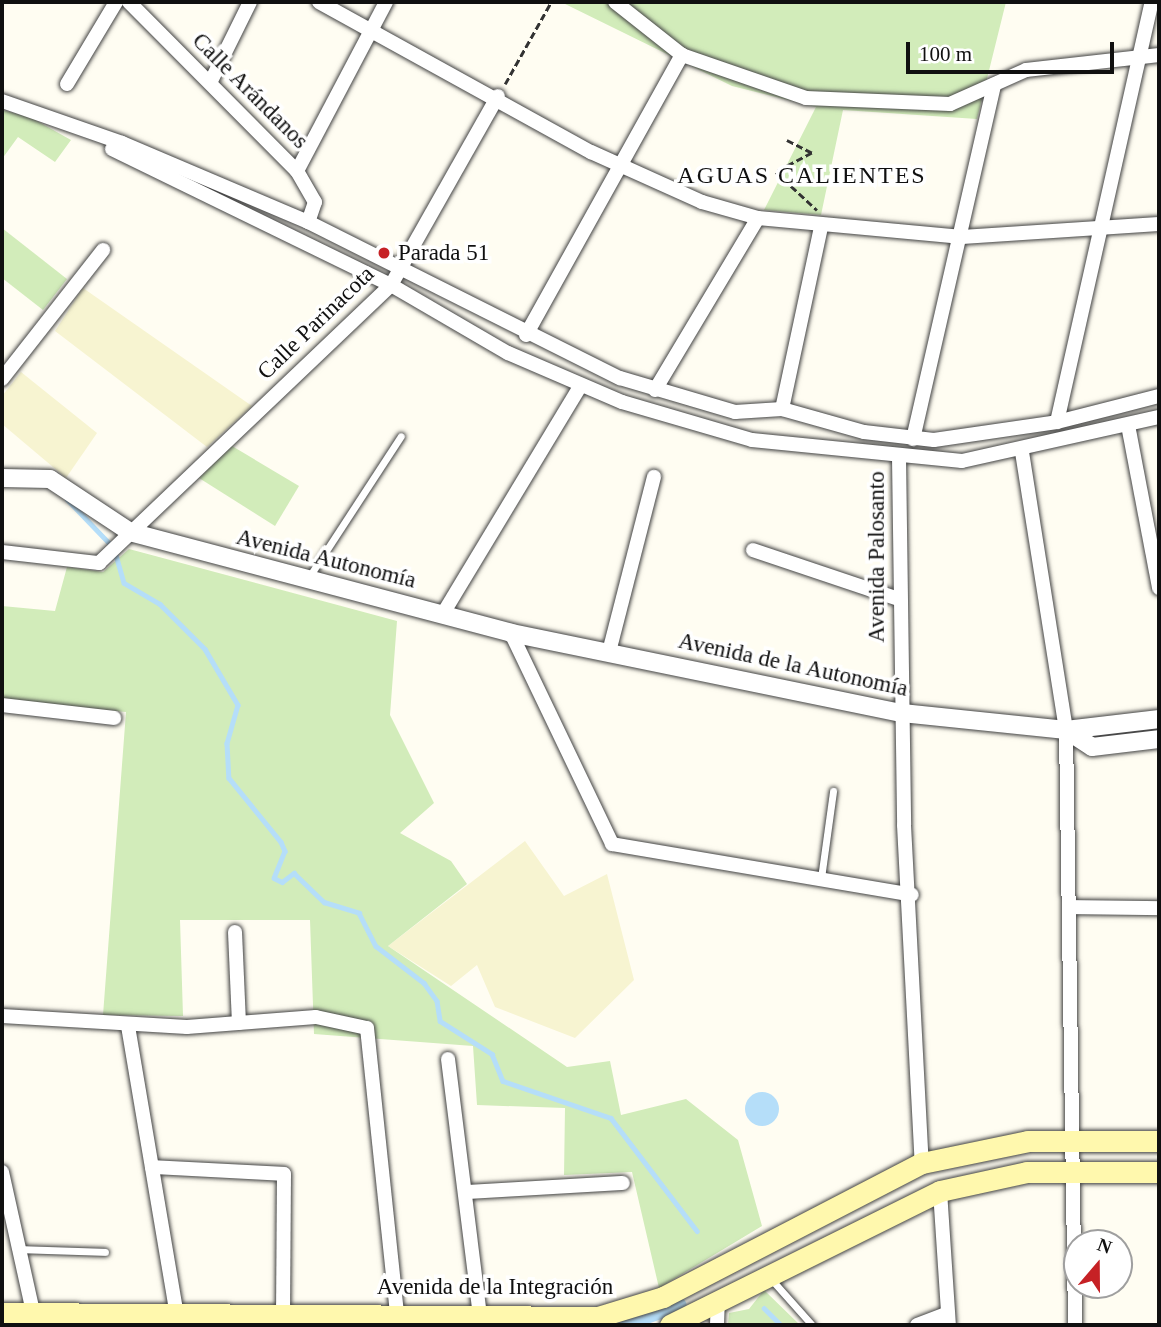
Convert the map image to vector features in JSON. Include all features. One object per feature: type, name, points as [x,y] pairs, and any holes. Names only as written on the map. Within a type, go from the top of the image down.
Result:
[{"type":"main road","name":"Avenida de la Integración","points":[[2,1313],[36,1318],[176,1311],[480,1316],[626,1313],[922,1163],[991,1146],[1075,1141],[1159,1141]]},
{"type":"main road","points":[[670,1325],[767,1273],[940,1191],[990,1177],[1159,1172]]},
{"type":"main road","points":[[725,1265],[742,1288]]},
{"type":"street","points":[[67,84],[116,2]]},
{"type":"street","name":"Calle Arándanos","points":[[129,2],[212,79],[297,171],[315,202],[308,222]]},
{"type":"street","points":[[212,79],[250,2]]},
{"type":"street","points":[[319,2],[498,96],[621,165],[702,202],[758,218],[821,227],[962,237],[1100,231],[1159,224]]},
{"type":"street","points":[[297,171],[386,2]]},
{"type":"street","points":[[615,2],[682,55],[806,98],[950,104],[1026,70],[1159,55]]},
{"type":"street","points":[[1057,422],[1152,2]]},
{"type":"street","points":[[526,335],[682,55]]},
{"type":"street","points":[[913,439],[962,237],[994,85]]},
{"type":"street","name":"Calle Parinacota","points":[[2,552],[99,563],[391,285],[498,96]]},
{"type":"street","points":[[2,102],[48,117],[308,222],[526,335],[655,390],[735,412],[782,409],[913,439],[1057,422],[1159,396]]},
{"type":"street","points":[[48,117],[391,285],[508,354],[581,385],[752,440],[899,457],[962,461],[1022,452],[1159,417]]},
{"type":"street","points":[[655,390],[758,218]]},
{"type":"street","points":[[782,409],[821,227]]},
{"type":"street","points":[[2,379],[103,250]]},
{"type":"street","points":[[444,612],[581,385]]},
{"type":"street","points":[[1128,425],[1159,588]]},
{"type":"street","points":[[1022,452],[1066,730],[1075,1141],[1075,1325]]},
{"type":"street","name":"Avenida Palosanto","points":[[899,457],[904,825],[912,895],[922,1163]]},
{"type":"street","points":[[609,652],[654,477]]},
{"type":"street","name":"Avenida Autonomía","points":[[2,478],[50,479],[130,532],[306,581],[444,612],[511,633]]},
{"type":"street","points":[[753,550],[900,599]]},
{"type":"street","points":[[511,633],[612,844],[912,895]]},
{"type":"street","name":"Avenida de la Autonomía","points":[[511,633],[902,713],[1066,730],[1159,719]]},
{"type":"street","points":[[2,705],[114,718]]},
{"type":"street","name":"Avenida de la Autonomía","points":[[1066,730],[1092,747],[1159,739]]},
{"type":"street","points":[[1071,907],[1159,908]]},
{"type":"street","points":[[234,932],[239,1023]]},
{"type":"street","points":[[2,1016],[128,1026],[239,1023],[316,1017],[367,1028],[397,1314]]},
{"type":"street","points":[[128,1026],[176,1311]]},
{"type":"street","points":[[448,1059],[480,1316]]},
{"type":"street","points":[[152,1167],[284,1174],[283,1311]]},
{"type":"street","points":[[2,1172],[9,1234],[20,1249],[36,1318]]},
{"type":"street","points":[[466,1192],[622,1183]]},
{"type":"street","points":[[917,1325],[948,1319],[940,1191]]},
{"type":"street","points":[[717,1325],[718,1301]]},
{"type":"lane","points":[[306,581],[401,436]]},
{"type":"lane","points":[[821,878],[833,791]]},
{"type":"lane","points":[[20,1249],[104,1252]]},
{"type":"lane","points":[[767,1273],[812,1325]]},
{"type":"path","points":[[498,96],[551,2]]},
{"type":"path","points":[[787,140],[811,153],[776,173],[815,204],[821,227]]},
{"type":"shaded area","points":[[83,288],[252,406],[207,447],[55,331]]},
{"type":"shaded area","points":[[21,372],[97,433],[66,478],[2,424],[2,396]]},
{"type":"shaded area","points":[[525,841],[564,896],[607,874],[634,980],[575,1038],[495,1007],[477,965],[451,986],[388,946]]},
{"type":"green space","points":[[561,2],[1006,2],[977,119],[843,110],[821,215],[764,210],[816,107],[732,86]]},
{"type":"green space","points":[[2,110],[30,117],[71,140],[55,162],[18,137],[2,159]]},
{"type":"green space","points":[[2,228],[67,279],[43,310],[2,278]]},
{"type":"green space","points":[[232,446],[299,486],[275,526],[199,478]]},
{"type":"green space","points":[[129,549],[397,621],[390,715],[434,803],[400,833],[451,861],[467,884],[388,946],[567,1067],[610,1061],[621,1115],[686,1099],[738,1140],[762,1226],[659,1288],[632,1172],[564,1175],[565,1108],[477,1105],[473,1046],[314,1034],[310,920],[180,920],[183,1016],[103,1015],[126,712],[2,700],[2,606],[55,611],[67,567],[103,572]]},
{"type":"green space","points":[[764,1290],[800,1325],[728,1325],[729,1313],[749,1309]]},
{"type":"water","points":[[762,1092],[774,1097],[779,1109],[774,1121],[762,1126],[750,1121],[745,1109],[750,1097]]},
{"type":"waterway","points":[[67,499],[114,548],[124,583],[160,604],[205,649],[238,705],[227,743],[229,778],[281,842],[285,851],[274,878],[282,882],[294,873],[324,902],[359,913],[376,946],[424,983],[437,1001],[440,1021],[492,1054],[503,1081],[611,1118],[697,1231]]},
{"type":"waterway","points":[[624,1325],[680,1305]]},
{"type":"waterway","points":[[764,1308],[781,1325]]},
{"type":"place","name":"Parada 51","points":[[384,253]]},
{"type":"district","name":"AGUAS CALIENTES","points":[[802,176]]}]
